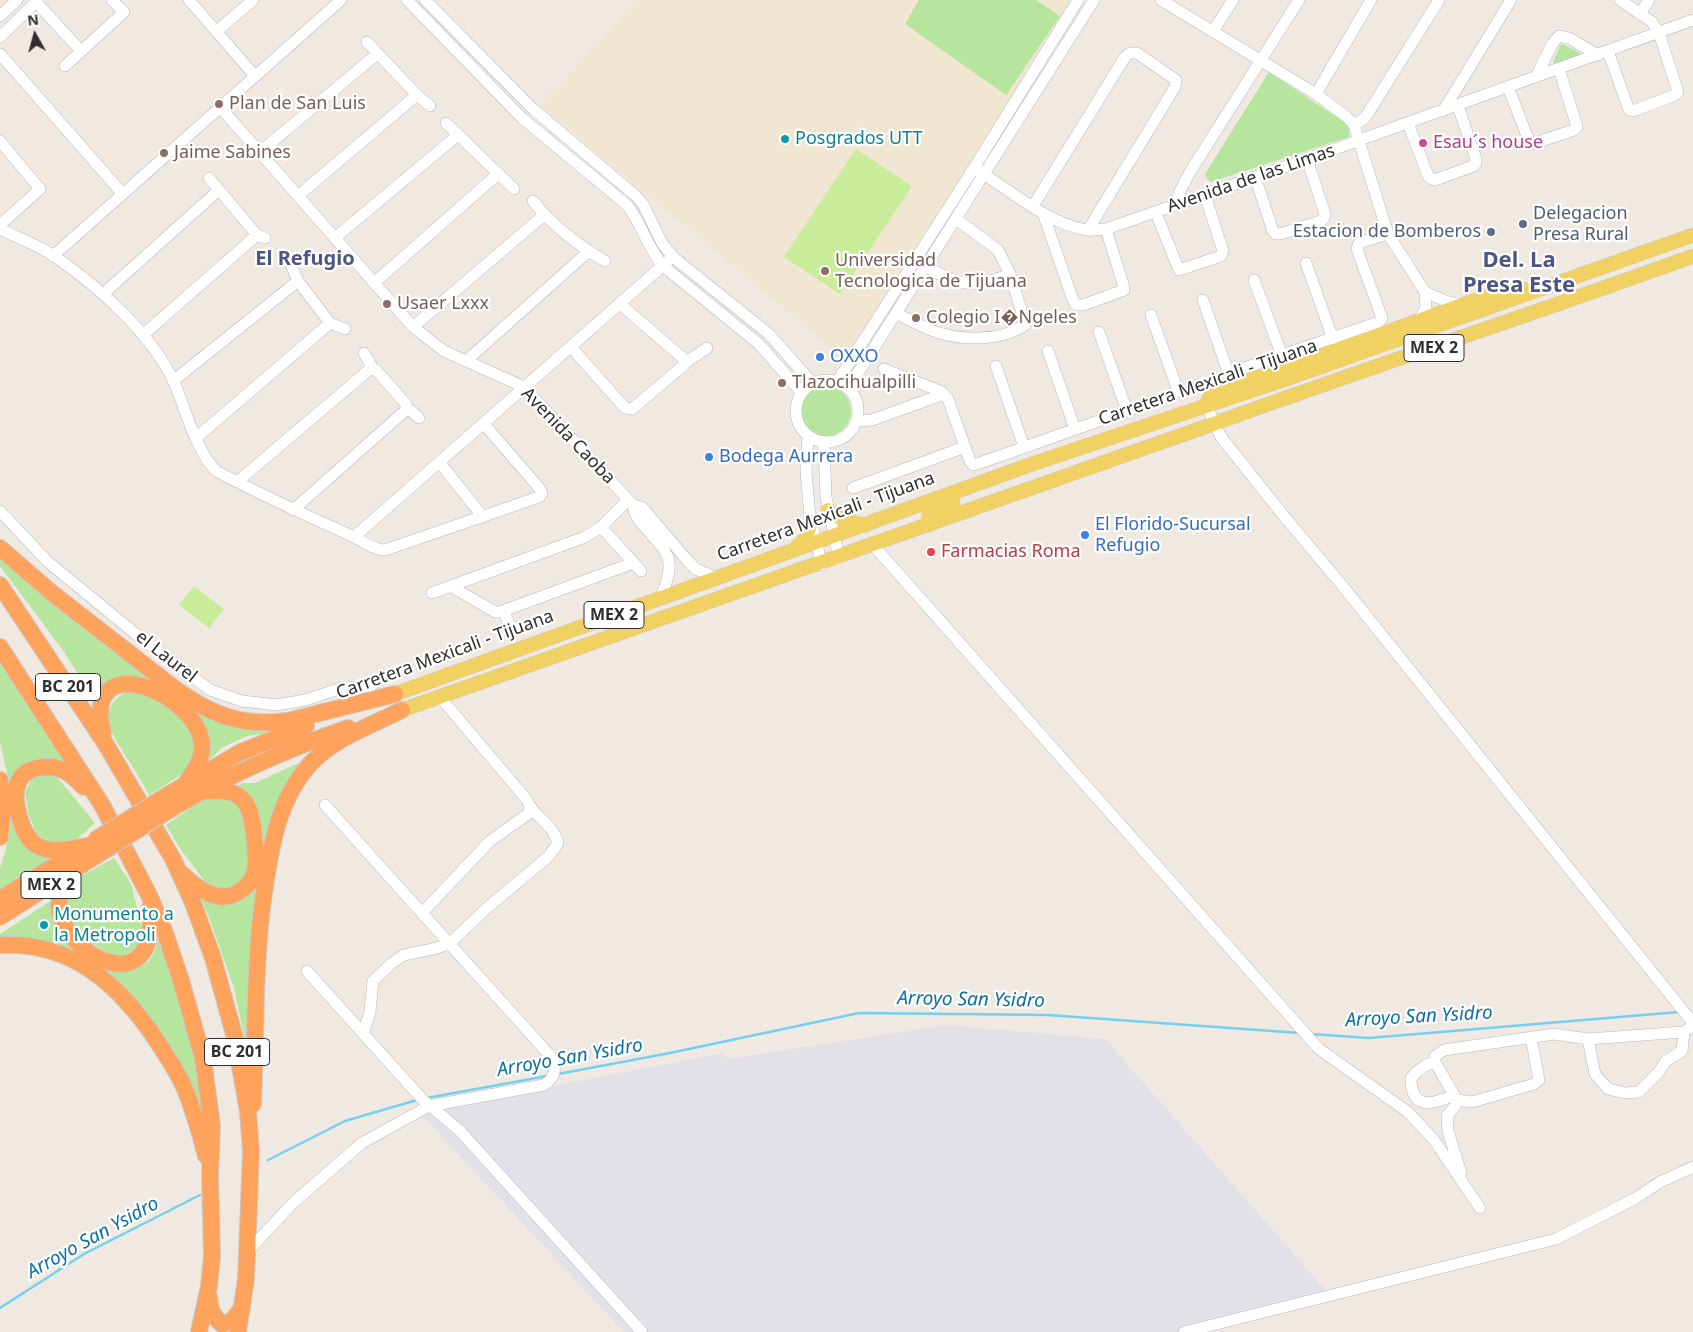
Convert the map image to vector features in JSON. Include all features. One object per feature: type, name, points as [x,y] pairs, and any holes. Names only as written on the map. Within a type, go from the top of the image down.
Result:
[{"type":"highway","points":[[0,548],[52,593],[174,688],[192,701],[216,714],[248,722],[276,723],[395,694]]},
{"type":"highway","name":"BC 201","points":[[0,584],[105,743],[177,869],[193,903],[213,958],[235,1038],[248,1112],[252,1151],[248,1251],[238,1332]]},
{"type":"highway","name":"BC 201","points":[[0,647],[102,805],[150,897],[165,932],[204,1058],[212,1126],[210,1176],[212,1256],[209,1286],[199,1332]]},
{"type":"highway","points":[[105,743],[99,714],[102,699],[106,693],[119,685],[128,683],[147,687],[178,706],[187,714],[198,730],[202,747],[192,774],[186,784]]},
{"type":"highway","name":"Carretera Mexicali - Tijuana","points":[[170,802],[186,784],[241,752],[285,733],[395,694]]},
{"type":"highway","points":[[252,1151],[257,957],[268,864],[279,818],[293,788],[312,763],[323,753],[339,742],[402,710]]},
{"type":"highway","name":"Carretera Mexicali - Tijuana","points":[[0,899],[170,802],[201,792],[292,748],[402,710]]},
{"type":"highway","points":[[95,846],[54,850],[44,849],[32,842],[24,831],[19,816],[16,803],[16,787],[24,774],[32,769],[59,768],[72,777],[102,805]]},
{"type":"highway","points":[[0,780],[3,805],[0,838]]},
{"type":"highway","points":[[177,869],[201,890],[216,896],[230,896],[237,893],[248,885],[255,872],[254,834],[251,815],[244,800],[229,792],[201,792]]},
{"type":"highway","name":"Carretera Mexicali - Tijuana","points":[[0,917],[72,872],[95,846]]},
{"type":"highway","points":[[72,872],[60,894],[59,912],[61,919],[65,928],[77,943],[95,956],[108,962],[117,964],[133,962],[147,947],[150,933],[150,897]]},
{"type":"highway","points":[[0,945],[30,946],[64,956],[93,971],[119,992],[131,1005],[170,1061],[184,1086],[199,1128],[210,1176]]},
{"type":"highway","points":[[209,1286],[210,1308],[214,1318],[222,1324],[232,1321],[242,1308]]},
{"type":"main road","name":"Carretera Mexicali - Tijuana","points":[[395,694],[997,476],[1207,405],[1693,235]]},
{"type":"main road","name":"Carretera Mexicali - Tijuana","points":[[402,710],[822,565],[1214,423],[1495,327],[1693,256]]},
{"type":"main road","points":[[1207,405],[1211,396],[1225,388],[1462,305],[1506,290],[1538,290]]},
{"type":"main road","points":[[929,525],[929,514],[932,511],[989,488],[995,482],[997,476]]},
{"type":"main road","points":[[828,510],[844,520],[866,525]]},
{"type":"main road","points":[[793,551],[805,539],[811,522]]},
{"type":"street","points":[[1,13],[17,0]]},
{"type":"street","points":[[65,66],[124,12],[112,0]]},
{"type":"street","points":[[189,0],[254,76]]},
{"type":"street","points":[[217,31],[253,0]]},
{"type":"street","points":[[53,256],[341,0]]},
{"type":"street","points":[[407,0],[522,118],[627,205],[634,214],[654,255],[663,266],[759,344],[802,393]]},
{"type":"street","points":[[425,0],[533,109],[636,196],[643,204],[662,244],[673,257],[770,334],[813,384]]},
{"type":"street","points":[[848,389],[956,219],[979,171],[1078,0]]},
{"type":"street","points":[[837,382],[1094,0]]},
{"type":"street","points":[[1163,0],[1316,94],[1348,117],[1354,125],[1388,234],[1425,292],[1426,308],[1420,320]]},
{"type":"street","points":[[1214,32],[1233,0]]},
{"type":"street","points":[[1177,204],[1179,194],[1190,172],[1299,0]]},
{"type":"street","points":[[1316,94],[1371,0]]},
{"type":"street","points":[[1354,125],[1365,118],[1439,0]]},
{"type":"street","points":[[1443,111],[1511,0]]},
{"type":"street","points":[[1536,77],[1552,44],[1559,36],[1570,38],[1603,53],[1629,110],[1633,111],[1675,95],[1678,92],[1659,33],[1652,22],[1620,0]]},
{"type":"street","points":[[1640,14],[1649,0]]},
{"type":"street","points":[[0,37],[37,1],[81,52]]},
{"type":"street","name":"Avenida de las Limas","points":[[979,171],[1042,213],[1060,222],[1088,230],[1106,229],[1458,106],[1693,20]]},
{"type":"street","points":[[367,42],[417,95],[430,106]]},
{"type":"street","points":[[1033,206],[1125,57],[1130,53],[1136,53],[1176,80],[1175,87],[1088,230]]},
{"type":"street","points":[[0,54],[122,193]]},
{"type":"street","points":[[261,151],[377,54]]},
{"type":"street","points":[[1508,87],[1528,141],[1532,144],[1574,130],[1577,128],[1576,123],[1560,69]]},
{"type":"street","points":[[299,195],[417,95]]},
{"type":"street","name":"Avenida Caoba","points":[[220,106],[413,327],[444,351],[524,387],[631,502]]},
{"type":"street","points":[[1408,123],[1428,176],[1435,180],[1473,166],[1476,163],[1458,106]]},
{"type":"street","points":[[446,123],[514,188]]},
{"type":"street","points":[[336,238],[458,135]]},
{"type":"street","points":[[0,141],[40,190],[0,227],[53,256],[102,294],[144,334],[173,381],[196,438],[208,462],[216,471],[293,510],[354,537],[377,550],[385,550],[539,497],[542,493],[540,489],[484,424]]},
{"type":"street","points":[[1254,177],[1273,232],[1276,234],[1321,221],[1325,214],[1307,159]]},
{"type":"street","points":[[374,282],[498,174]]},
{"type":"street","points":[[144,334],[261,236],[209,178]]},
{"type":"street","points":[[102,294],[219,190]]},
{"type":"street","points":[[1156,213],[1179,270],[1221,256],[1223,251],[1205,194]]},
{"type":"street","points":[[532,201],[544,215],[588,252],[605,261]]},
{"type":"street","points":[[1042,213],[1076,305],[1083,305],[1124,290],[1106,229]]},
{"type":"street","points":[[413,327],[544,215]]},
{"type":"street","points":[[896,313],[932,331],[964,338],[998,335],[1025,325],[1010,274],[998,250],[956,219]]},
{"type":"street","points":[[1203,300],[1230,374],[1333,339],[1379,322],[1382,318],[1358,245],[1361,242],[1388,234]]},
{"type":"street","points":[[466,361],[588,252]]},
{"type":"street","points":[[354,537],[673,257]]},
{"type":"street","points":[[1306,263],[1333,339]]},
{"type":"street","points":[[290,265],[298,282],[330,323],[345,329]]},
{"type":"street","points":[[926,266],[944,277],[959,283],[977,284],[1010,274]]},
{"type":"street","points":[[1254,280],[1282,356]]},
{"type":"street","points":[[173,381],[298,282]]},
{"type":"street","points":[[1425,292],[1448,302],[1462,305]]},
{"type":"street","points":[[620,304],[684,359],[685,363]]},
{"type":"street","points":[[884,369],[944,394],[948,399],[964,447],[973,465],[1075,430],[1176,392],[1177,388],[1151,315]]},
{"type":"street","points":[[196,438],[330,323]]},
{"type":"street","points":[[1099,332],[1127,411]]},
{"type":"street","points":[[571,347],[628,410],[632,409],[684,366],[685,363],[707,348]]},
{"type":"street","points":[[1048,351],[1075,430]]},
{"type":"street","points":[[364,353],[373,369],[376,370],[407,407],[420,418]]},
{"type":"street","points":[[996,366],[1024,447]]},
{"type":"street","points":[[237,482],[373,369]]},
{"type":"street","points":[[825,380],[837,382],[848,389],[854,396],[857,404],[856,421],[847,435],[840,439],[824,442],[808,436],[801,429],[797,420],[797,402],[802,393],[813,384],[825,380]]},
{"type":"street","points":[[856,421],[872,420],[944,394]]},
{"type":"street","points":[[1207,405],[1221,437],[1693,1024],[1684,1032],[1588,1039],[1554,1034],[1444,1050],[1436,1056],[1435,1062],[1456,1098],[1455,1106],[1447,1116],[1448,1131],[1464,1183]]},
{"type":"street","points":[[293,510],[406,410],[407,407]]},
{"type":"street","points":[[808,436],[806,472],[811,522],[822,565]]},
{"type":"street","points":[[824,442],[824,470],[828,510],[839,558]]},
{"type":"street","points":[[853,488],[964,447]]},
{"type":"street","points":[[440,463],[483,516]]},
{"type":"street","points":[[432,593],[585,537],[601,527],[631,502]]},
{"type":"street","points":[[631,502],[642,507],[678,551],[696,569],[717,578]]},
{"type":"street","points":[[631,502],[634,514],[668,553],[670,562],[668,581],[661,597]]},
{"type":"street","name":"el Laurel","points":[[0,511],[48,562],[210,690],[242,701],[277,705],[305,700],[342,688],[371,686]]},
{"type":"street","points":[[452,587],[495,612],[504,611],[637,567],[601,527]]},
{"type":"street","points":[[874,546],[1319,1049],[1408,1112],[1434,1140],[1480,1208]]},
{"type":"street","points":[[504,611],[510,627]]},
{"type":"street","points":[[364,1034],[370,1012],[373,981],[392,963],[404,955],[449,944],[488,907],[548,856],[558,844],[556,834],[530,807],[527,800],[440,697]]},
{"type":"street","points":[[248,1251],[294,1202],[362,1143],[429,1106],[544,1085],[552,1079],[555,1068],[553,1059],[324,805]]},
{"type":"street","points":[[422,913],[490,841],[528,814],[530,807]]},
{"type":"street","points":[[307,971],[429,1106],[460,1131],[642,1332]]},
{"type":"street","points":[[1588,1039],[1595,1074],[1608,1089],[1625,1094],[1640,1092],[1658,1073],[1666,1061],[1682,1051],[1684,1032]]},
{"type":"street","points":[[1435,1062],[1428,1064],[1411,1078],[1411,1088],[1414,1096],[1420,1101],[1427,1103],[1456,1098],[1472,1102],[1534,1084],[1539,1080],[1531,1037]]},
{"type":"street","points":[[1184,1332],[1556,1239],[1636,1198],[1660,1182],[1693,1167]]},
{"type":"shaded area","name":"Universidad Tecnologica de Tijuana","points":[[637,0],[1081,0],[845,360],[566,127],[536,110]]},
{"type":"shaded area","points":[[946,1025],[1105,1039],[1335,1301],[1196,1332],[624,1332],[419,1112],[723,1053],[729,1059]]},
{"type":"green space","points":[[919,0],[1036,0],[1060,16],[1006,95],[905,24]]},
{"type":"green space","points":[[1563,44],[1580,53],[1579,56],[1556,64],[1553,62],[1560,45]]},
{"type":"green space","points":[[1269,72],[1344,122],[1349,128],[1349,137],[1211,182],[1205,174]]},
{"type":"green space","points":[[856,149],[912,186],[840,294],[784,257]]},
{"type":"green space","points":[[826,386],[836,388],[844,393],[849,401],[851,411],[849,421],[844,429],[836,434],[826,436],[816,434],[808,429],[803,421],[801,411],[803,401],[808,393],[816,388]]},
{"type":"green space","points":[[0,560],[188,703],[272,730],[263,734],[247,736],[221,748],[209,760],[210,740],[199,718],[142,681],[94,703],[88,689],[62,649],[0,566]]},
{"type":"green space","points":[[194,586],[224,609],[209,628],[179,605]]},
{"type":"green space","points":[[0,660],[67,766],[24,772],[21,829],[55,857],[0,890],[0,868],[6,849],[11,802],[9,782],[0,742]]},
{"type":"green space","points":[[126,692],[144,693],[177,712],[195,739],[194,761],[184,773],[149,795],[109,725],[108,716],[110,708]]},
{"type":"green space","points":[[320,753],[275,821],[250,1065],[234,988],[200,897],[217,904],[235,903],[250,894],[261,879],[264,862],[264,839],[260,817],[252,801],[234,787],[243,783],[255,783]]},
{"type":"green space","points":[[47,774],[57,777],[95,823],[75,841],[49,843],[36,833],[28,813],[25,791],[32,779]]},
{"type":"green space","points":[[203,799],[234,800],[240,806],[250,845],[247,879],[223,891],[208,885],[181,850],[166,825]]},
{"type":"green space","points":[[114,858],[131,884],[142,927],[141,940],[135,950],[116,958],[87,940],[71,926],[66,904],[78,878]]},
{"type":"green space","points":[[55,898],[55,920],[124,971],[139,967],[149,961],[155,950],[159,935],[193,1049],[202,1096],[204,1120],[98,970],[0,943],[0,934]]},
{"type":"waterway","name":"Arroyo San Ysidro","points":[[1311,1034],[1369,1038],[1679,1012]]},
{"type":"waterway","name":"Arroyo San Ysidro","points":[[558,1074],[670,1053],[859,1013],[1048,1015],[1300,1033]]},
{"type":"waterway","name":"Arroyo San Ysidro","points":[[427,1098],[547,1076]]},
{"type":"waterway","name":"Arroyo San Ysidro","points":[[268,1160],[345,1121],[417,1100]]},
{"type":"waterway","name":"Arroyo San Ysidro","points":[[0,1308],[84,1254],[200,1195]]},
{"type":"place","name":"Plan de San Luis","points":[[219,104]]},
{"type":"place","name":"Posgrados UTT","points":[[785,139]]},
{"type":"place","name":"Esau´s house","points":[[1423,143]]},
{"type":"place","name":"Jaime Sabines","points":[[164,153]]},
{"type":"place","name":"Delegacion Presa Rural","points":[[1523,224]]},
{"type":"place","name":"Estacion de Bomberos","points":[[1491,232]]},
{"type":"place","name":"Universidad Tecnologica de Tijuana","points":[[825,271]]},
{"type":"place","name":"Usaer Lxxx","points":[[387,304]]},
{"type":"place","name":"Colegio I�Ngeles","points":[[916,318]]},
{"type":"place","name":"OXXO","points":[[820,357]]},
{"type":"place","name":"Tlazocihualpilli","points":[[782,383]]},
{"type":"place","name":"Bodega Aurrera","points":[[709,457]]},
{"type":"place","name":"El Florido-Sucursal Refugio","points":[[1085,535]]},
{"type":"place","name":"Farmacias Roma","points":[[931,552]]},
{"type":"place","name":"Monumento a la Metropoli","points":[[44,925]]},
{"type":"district","name":"El Refugio","points":[[305,259]]},
{"type":"district","name":"Del. La Presa Este","points":[[1519,274]]}]
